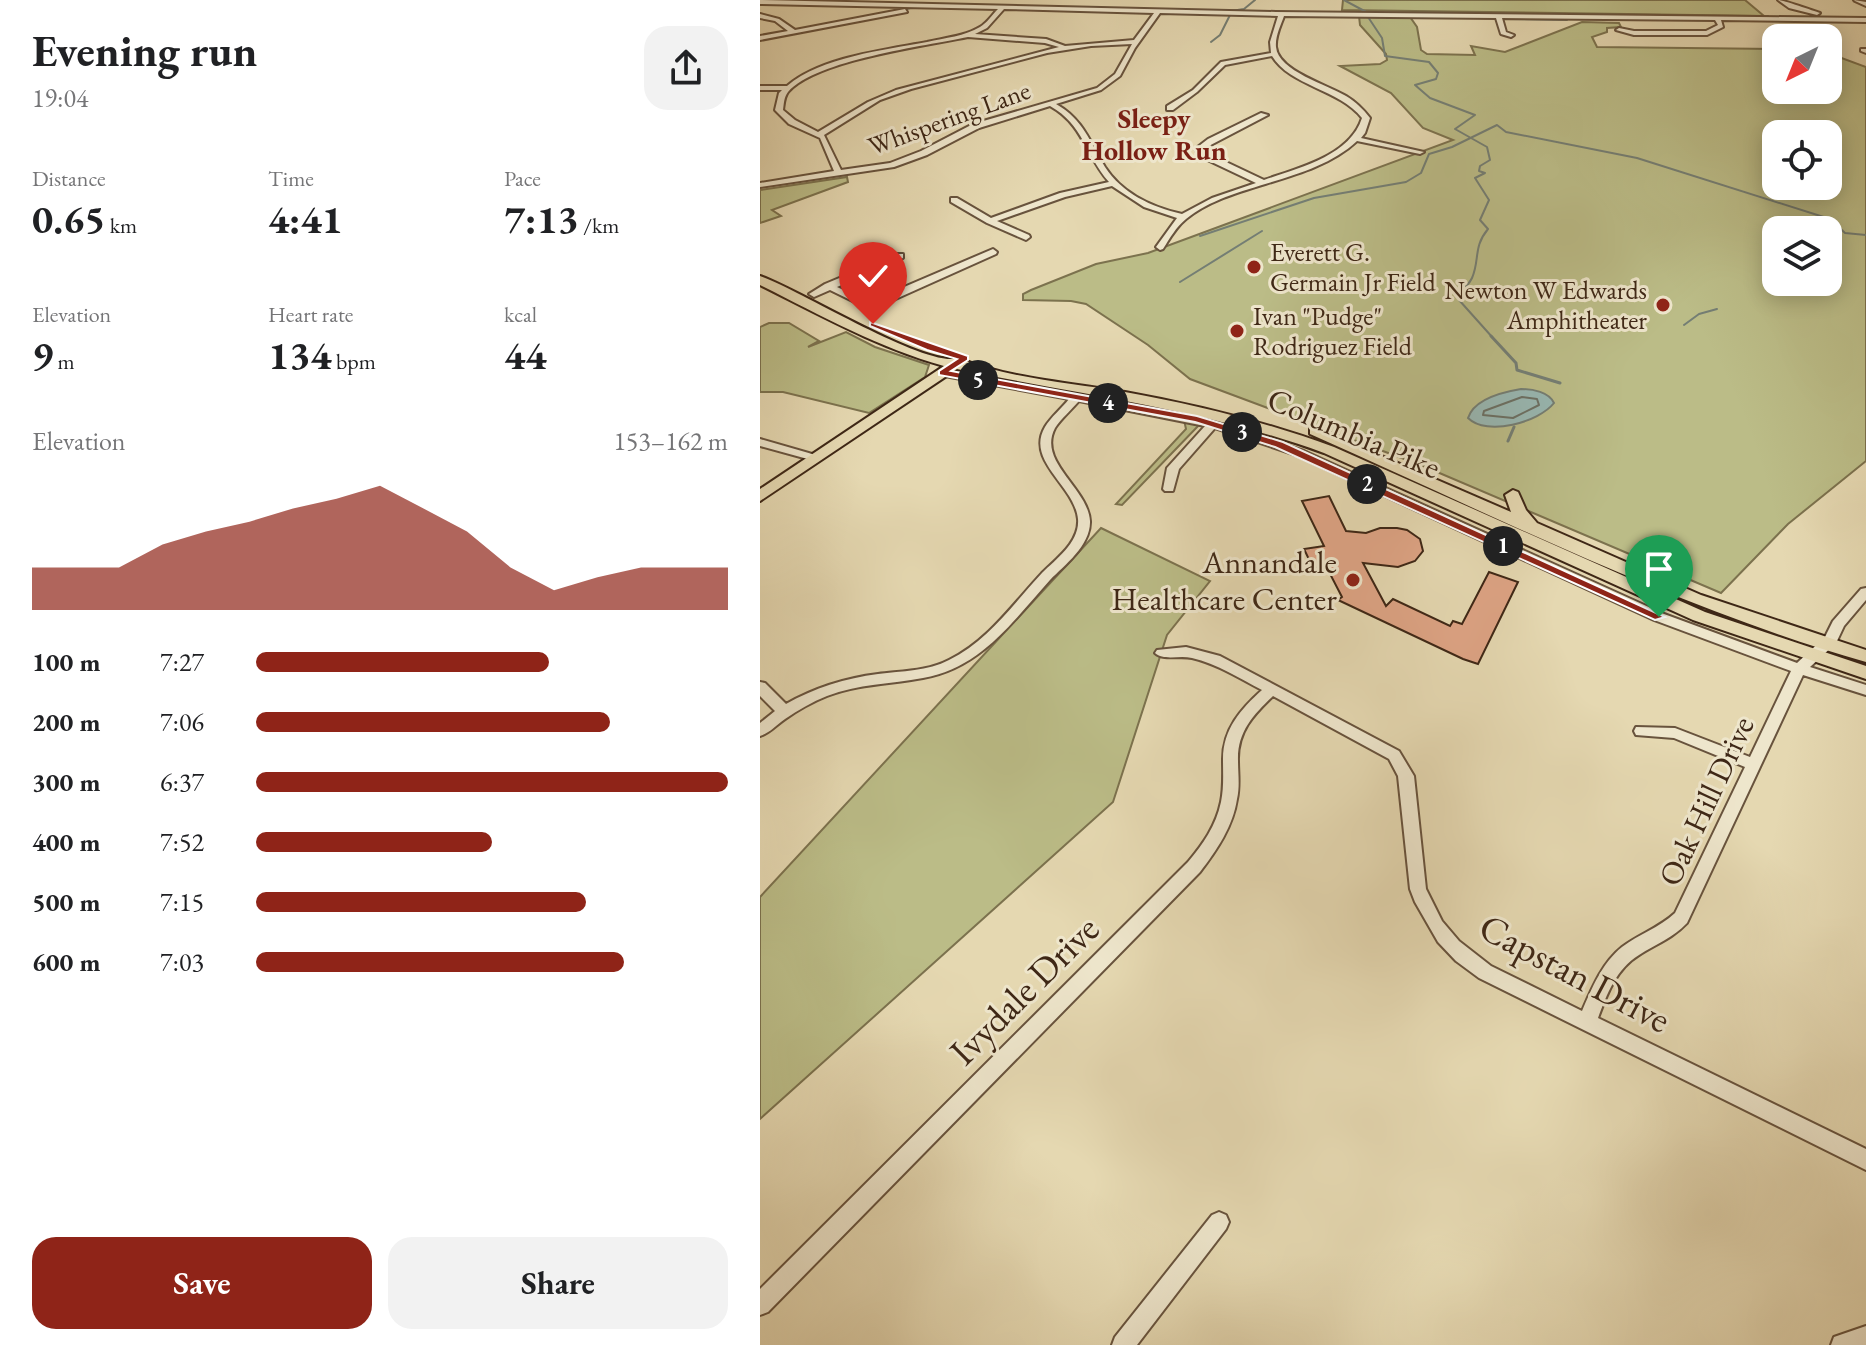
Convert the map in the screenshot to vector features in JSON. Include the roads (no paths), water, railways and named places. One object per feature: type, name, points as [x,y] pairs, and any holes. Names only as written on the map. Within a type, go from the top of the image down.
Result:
[{"type":"main road","name":"Columbia Pike","points":[[760,268],[954,365],[1208,399],[1275,417],[1339,441],[1820,650],[1866,673]]},
{"type":"main road","name":"Columbia Pike","points":[[760,280],[895,347],[954,365],[1201,409],[1267,426],[1329,450],[1650,596],[1730,628],[1820,650],[1866,656]]},
{"type":"main road","points":[[760,496],[954,365]]},
{"type":"main road","points":[[1513,495],[1519,512],[1546,533]]},
{"type":"street","points":[[1033,8],[1039,0]]},
{"type":"street","points":[[1145,11],[1153,0]]},
{"type":"street","points":[[1781,0],[1801,10]]},
{"type":"street","points":[[1857,0],[1866,4]]},
{"type":"street","points":[[760,2],[929,3],[1145,11],[1227,9],[1282,14],[1866,20]]},
{"type":"street","points":[[760,38],[929,3]]},
{"type":"street","points":[[839,174],[835,159],[820,134],[781,114],[777,101],[786,88],[801,77],[831,66],[967,35],[985,27],[1003,7]]},
{"type":"street","points":[[1774,15],[1801,10],[1832,14],[1866,13]]},
{"type":"street","name":"Whispering Lane","points":[[760,185],[903,161],[976,126],[1091,92],[1111,82],[1158,11]]},
{"type":"street","points":[[1160,247],[1169,231],[1183,217],[1206,202],[1329,159],[1360,140],[1367,124],[1356,104],[1286,67],[1274,54],[1282,14]]},
{"type":"street","points":[[760,16],[777,20],[794,32]]},
{"type":"street","points":[[1414,16],[1424,25]]},
{"type":"street","points":[[1499,17],[1503,33],[1511,35]]},
{"type":"street","points":[[1619,30],[1634,33],[1707,33],[1721,26],[1718,20]]},
{"type":"street","points":[[967,35],[1046,41],[1062,46]]},
{"type":"street","points":[[820,134],[838,126],[875,100],[894,93],[1062,46],[1105,41],[1136,42]]},
{"type":"street","points":[[1170,108],[1195,91],[1223,63],[1274,54]]},
{"type":"street","points":[[760,88],[786,88]]},
{"type":"street","points":[[1051,104],[1077,121],[1101,166],[1139,204],[1183,217]]},
{"type":"street","points":[[1261,182],[1202,154],[1199,149],[1203,144],[1234,132],[1264,115]]},
{"type":"street","points":[[1360,140],[1420,152]]},
{"type":"street","points":[[990,221],[1063,195],[1115,183]]},
{"type":"street","points":[[954,200],[1026,237]]},
{"type":"street","points":[[828,286],[870,306],[993,252]]},
{"type":"street","points":[[814,294],[900,256]]},
{"type":"street","points":[[954,365],[1076,398],[1213,424],[1300,453],[1659,617],[1799,669],[1866,690]]},
{"type":"street","points":[[760,731],[785,712],[829,690],[872,680],[924,674],[967,656],[1001,626],[1066,556],[1078,540],[1084,522],[1082,512],[1045,445],[1050,428],[1076,398]]},
{"type":"street","points":[[1169,489],[1173,468],[1213,424]]},
{"type":"street","points":[[760,442],[815,458]]},
{"type":"street","name":"Oak Hill Drive","points":[[1587,1022],[1609,973],[1618,962],[1672,929],[1681,918],[1799,669],[1820,650],[1866,592]]},
{"type":"street","name":"Capstan Drive","points":[[1162,653],[1186,652],[1215,659],[1384,747],[1401,765],[1406,776],[1418,889],[1433,924],[1446,941],[1485,972],[1866,1160]]},
{"type":"street","points":[[760,687],[785,712]]},
{"type":"street","name":"Ivydale Drive","points":[[760,1304],[1194,867],[1210,847],[1228,809],[1231,790],[1229,756],[1235,733],[1243,719],[1272,689]]},
{"type":"street","points":[[1641,731],[1675,733],[1754,765]]},
{"type":"street","points":[[1123,1345],[1219,1222]]},
{"type":"street","points":[[1842,1345],[1866,1337]]},
{"type":"water","points":[[1521,389],[1545,394],[1554,403],[1537,416],[1512,425],[1487,426],[1468,418],[1483,401]]},
{"type":"waterway","points":[[1231,11],[1244,9],[1255,0]]},
{"type":"waterway","points":[[1344,0],[1370,14]]},
{"type":"waterway","points":[[900,11],[917,6]]},
{"type":"waterway","points":[[1211,42],[1220,35],[1231,13]]},
{"type":"waterway","points":[[886,16],[895,14]]},
{"type":"waterway","points":[[1762,17],[1768,16]]},
{"type":"waterway","points":[[1368,17],[1382,38],[1385,56],[1429,62],[1438,73],[1436,79],[1415,85],[1430,98],[1475,115],[1455,129],[1471,138]]},
{"type":"waterway","points":[[1458,18],[1490,18]]},
{"type":"waterway","points":[[1507,19],[1567,20]]},
{"type":"waterway","points":[[1471,138],[1497,125],[1506,132],[1637,158],[1830,219],[1845,233],[1866,235]]},
{"type":"waterway","points":[[1200,236],[1314,198],[1406,182],[1421,173],[1429,154],[1471,138]]},
{"type":"waterway","points":[[1471,138],[1487,147],[1490,160],[1480,166],[1479,171],[1485,173],[1475,178],[1489,200],[1480,220],[1488,229],[1478,247],[1472,278],[1459,300],[1493,338]]},
{"type":"waterway","points":[[1180,282],[1262,231]]},
{"type":"waterway","points":[[1684,325],[1699,314],[1717,309]]},
{"type":"waterway","points":[[1491,336],[1516,363],[1517,370],[1560,383]]},
{"type":"waterway","points":[[1508,441],[1514,427]]},
{"type":"place","name":"Everett G. Germain Jr Field","points":[[1254,267]]},
{"type":"place","name":"Newton W Edwards Amphitheater","points":[[1663,305]]},
{"type":"place","name":"Ivan \"Pudge\" Rodriguez Field","points":[[1237,331]]},
{"type":"place","name":"Annandale Healthcare Center","points":[[1353,580]]},
{"type":"district","name":"Sleepy Hollow Run","points":[[1154,134]]}]
